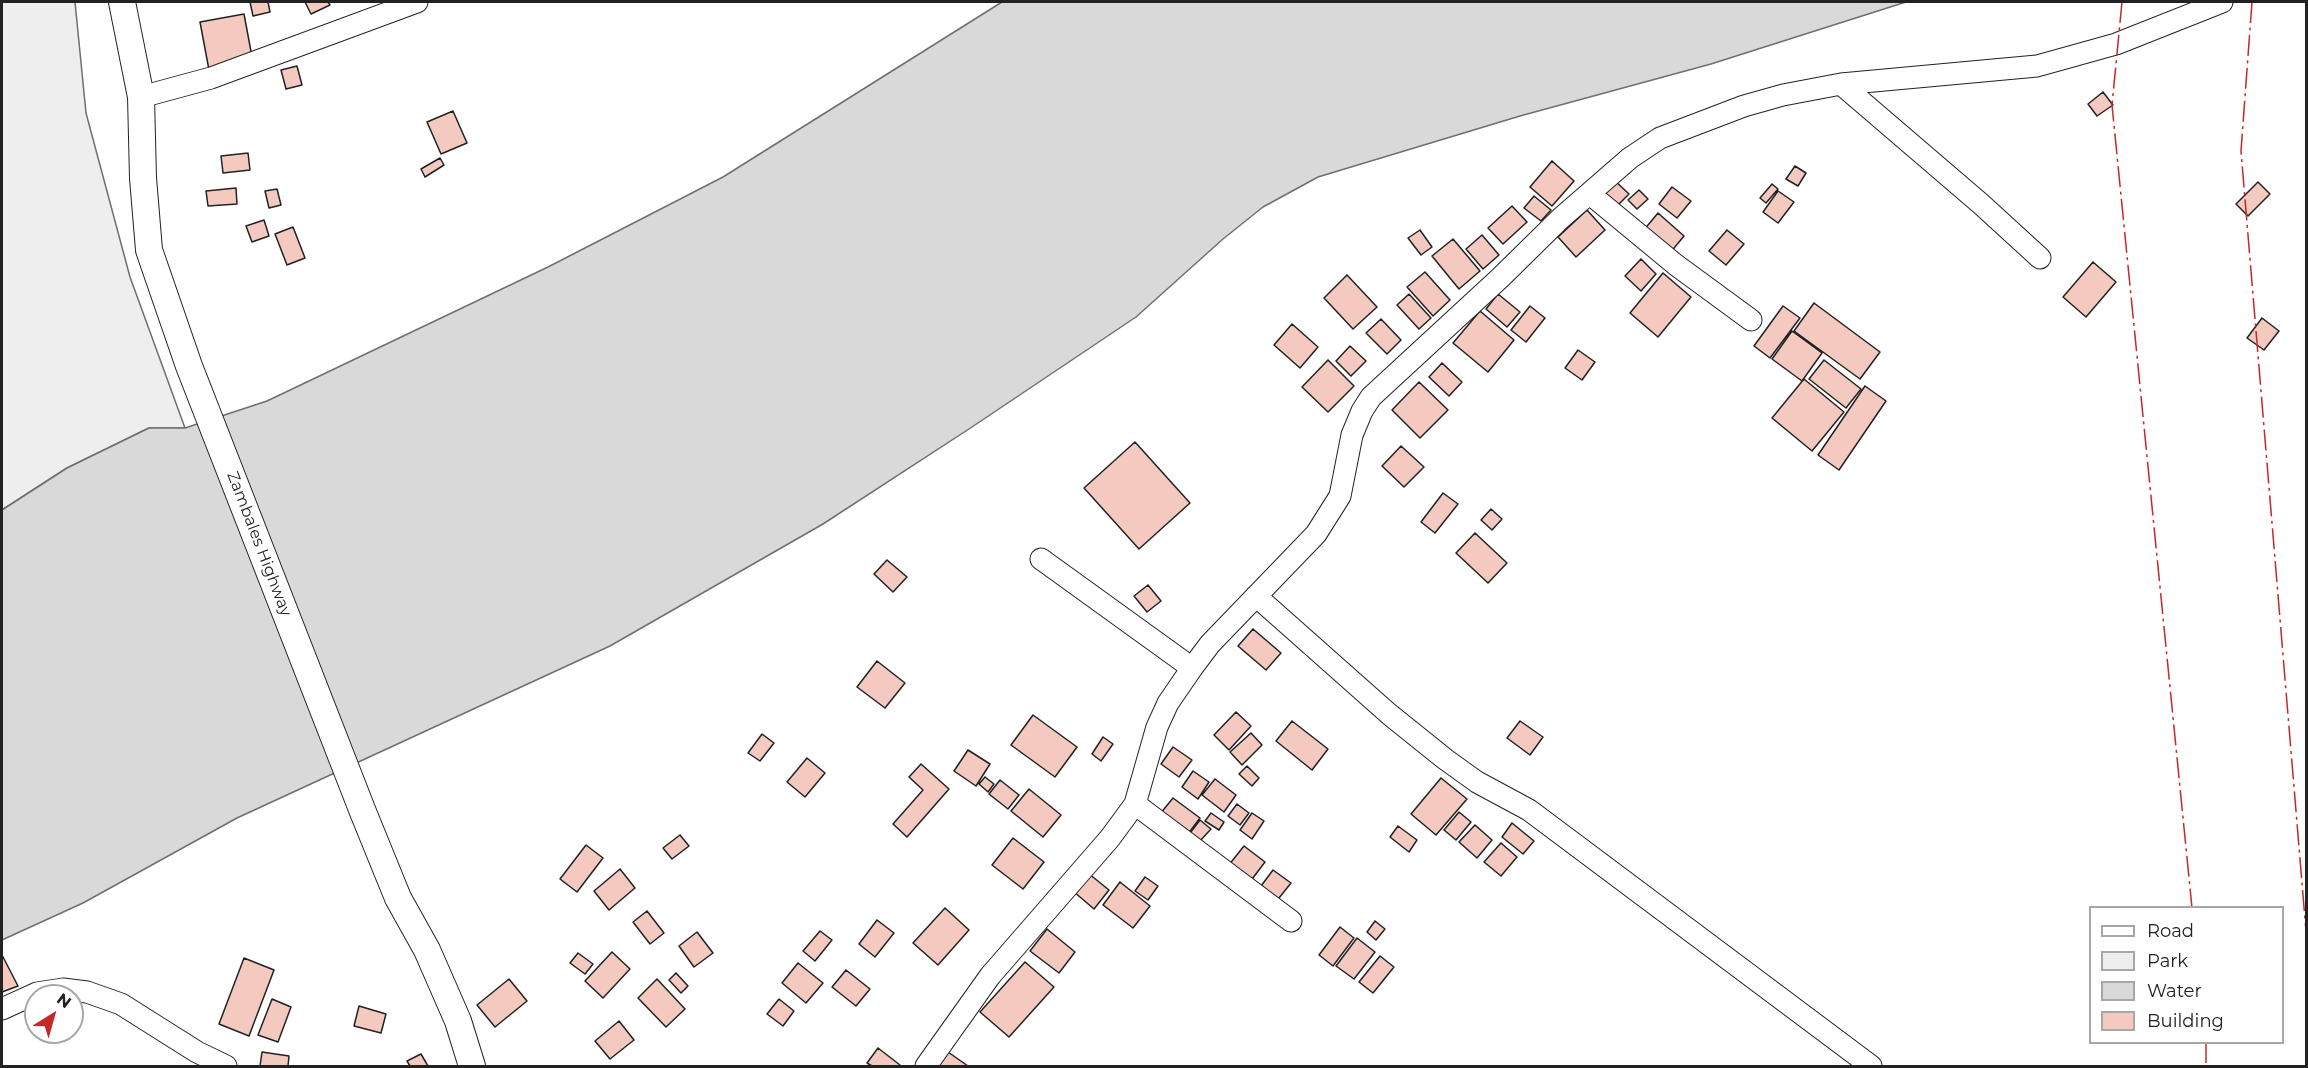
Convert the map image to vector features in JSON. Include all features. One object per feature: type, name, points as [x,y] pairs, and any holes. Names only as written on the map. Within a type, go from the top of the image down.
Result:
[{"type":"main road","name":"Zambales Highway","points":[[122,2],[141,97],[143,178],[149,250],[189,366],[363,812],[398,897],[427,950],[458,1020],[472,1066]]},
{"type":"street","points":[[141,97],[211,78],[417,2]]},
{"type":"street","points":[[926,1066],[990,976],[1110,838],[1135,804],[1157,727],[1168,704],[1192,668],[1210,644],[1316,534],[1340,496],[1352,435],[1371,397],[1630,158],[1660,138],[1744,106],[1784,95],[1841,84],[2037,66],[2116,44],[2222,2]]},
{"type":"street","points":[[1841,84],[1973,197],[2040,258]]},
{"type":"street","points":[[1590,194],[1676,266],[1751,320]]},
{"type":"street","points":[[1041,559],[1192,668]]},
{"type":"street","points":[[1256,596],[1389,714],[1445,759],[1477,782],[1529,810],[1871,1066]]},
{"type":"street","points":[[1135,804],[1291,921]]},
{"type":"street","points":[[2,1009],[37,993],[63,989],[87,992],[121,1004],[197,1052],[225,1066]]},
{"type":"green space","points":[[2,2],[75,2],[86,113],[130,277],[185,428],[149,428],[67,468],[2,510]]},
{"type":"water","points":[[1002,2],[1906,2],[1711,64],[1520,116],[1318,177],[1263,207],[1223,239],[1136,317],[823,524],[610,646],[237,818],[83,903],[2,940],[2,510],[67,468],[149,428],[185,428],[267,401],[548,267],[723,177]]},
{"type":"building","points":[[250,2],[268,2],[270,12],[253,16]]},
{"type":"building","points":[[305,2],[328,2],[330,5],[311,14]]},
{"type":"building","points":[[244,14],[253,62],[209,70],[200,22]]},
{"type":"building","points":[[297,66],[302,85],[286,89],[281,70]]},
{"type":"building","points":[[2103,92],[2113,105],[2097,116],[2088,104]]},
{"type":"building","points":[[453,111],[467,143],[441,154],[427,122]]},
{"type":"building","points":[[248,153],[250,170],[223,173],[221,156]]},
{"type":"building","points":[[440,158],[444,165],[425,177],[421,169]]},
{"type":"building","points":[[1552,161],[1574,181],[1552,206],[1530,187]]},
{"type":"building","points":[[1795,166],[1806,173],[1798,186],[1786,179]]},
{"type":"building","points":[[1612,178],[1629,194],[1612,211],[1596,194]]},
{"type":"building","points":[[2258,182],[2270,194],[2248,216],[2236,204]]},
{"type":"building","points":[[1772,184],[1778,189],[1766,203],[1760,198]]},
{"type":"building","points":[[1672,187],[1691,201],[1677,218],[1659,204]]},
{"type":"building","points":[[236,188],[237,204],[208,206],[206,191]]},
{"type":"building","points":[[277,189],[281,205],[269,208],[265,191]]},
{"type":"building","points":[[1639,190],[1648,199],[1637,209],[1628,200]]},
{"type":"building","points":[[1778,191],[1794,202],[1778,223],[1763,212]]},
{"type":"building","points":[[1534,196],[1551,210],[1541,221],[1524,208]]},
{"type":"building","points":[[1512,206],[1527,222],[1503,244],[1488,228]]},
{"type":"building","points":[[1587,210],[1605,230],[1576,257],[1558,237]]},
{"type":"building","points":[[1658,213],[1684,236],[1670,253],[1643,231]]},
{"type":"building","points":[[264,220],[269,236],[252,242],[246,226]]},
{"type":"building","points":[[293,227],[305,258],[287,265],[275,234]]},
{"type":"building","points":[[1420,230],[1432,247],[1421,255],[1408,238]]},
{"type":"building","points":[[1727,230],[1744,244],[1726,265],[1709,251]]},
{"type":"building","points":[[1482,235],[1499,255],[1483,269],[1466,249]]},
{"type":"building","points":[[1453,239],[1480,271],[1459,289],[1432,256]]},
{"type":"building","points":[[1641,259],[1656,274],[1641,291],[1625,276]]},
{"type":"building","points":[[2093,262],[2116,282],[2086,317],[2063,297]]},
{"type":"building","points":[[1425,272],[1450,300],[1433,316],[1407,287]]},
{"type":"building","points":[[1663,273],[1691,297],[1658,337],[1630,313]]},
{"type":"building","points":[[1347,275],[1377,307],[1353,329],[1324,298]]},
{"type":"building","points":[[1409,294],[1431,318],[1419,329],[1397,305]]},
{"type":"building","points":[[1498,294],[1520,312],[1507,327],[1486,309]]},
{"type":"building","points":[[1814,303],[1880,352],[1860,379],[1794,331]]},
{"type":"building","points":[[1530,306],[1545,318],[1526,342],[1511,330]]},
{"type":"building","points":[[1783,306],[1800,318],[1770,358],[1754,346]]},
{"type":"building","points":[[1480,311],[1514,340],[1488,372],[1453,343]]},
{"type":"building","points":[[2262,318],[2279,331],[2264,350],[2247,338]]},
{"type":"building","points":[[1381,319],[1401,340],[1387,354],[1366,333]]},
{"type":"building","points":[[1292,324],[1318,347],[1300,368],[1274,345]]},
{"type":"building","points":[[1792,331],[1822,353],[1802,381],[1772,359]]},
{"type":"building","points":[[1350,346],[1366,361],[1351,376],[1336,361]]},
{"type":"building","points":[[1578,350],[1595,362],[1582,380],[1565,368]]},
{"type":"building","points":[[1328,360],[1354,386],[1328,412],[1302,387]]},
{"type":"building","points":[[1824,360],[1861,389],[1846,408],[1809,379]]},
{"type":"building","points":[[1442,363],[1462,382],[1449,396],[1429,377]]},
{"type":"building","points":[[1804,379],[1844,412],[1812,451],[1772,418]]},
{"type":"building","points":[[1419,382],[1448,410],[1420,438],[1392,410]]},
{"type":"building","points":[[1865,386],[1886,401],[1839,470],[1818,455]]},
{"type":"building","points":[[1135,442],[1190,503],[1139,549],[1084,488]]},
{"type":"building","points":[[1401,446],[1424,467],[1404,487],[1382,466]]},
{"type":"building","points":[[1443,493],[1458,504],[1435,533],[1421,522]]},
{"type":"building","points":[[1491,509],[1502,519],[1492,530],[1481,520]]},
{"type":"building","points":[[1475,533],[1507,563],[1488,583],[1456,553]]},
{"type":"building","points":[[887,560],[907,577],[893,592],[874,574]]},
{"type":"building","points":[[1148,585],[1161,601],[1147,612],[1134,596]]},
{"type":"building","points":[[1253,629],[1281,653],[1266,670],[1238,646]]},
{"type":"building","points":[[877,661],[905,683],[885,708],[857,687]]},
{"type":"building","points":[[1236,712],[1251,726],[1229,750],[1214,735]]},
{"type":"building","points":[[1033,715],[1077,747],[1055,777],[1011,745]]},
{"type":"building","points":[[1292,721],[1328,749],[1312,770],[1276,741]]},
{"type":"building","points":[[1520,721],[1543,737],[1530,755],[1507,738]]},
{"type":"building","points":[[1251,733],[1262,745],[1242,765],[1230,752]]},
{"type":"building","points":[[762,734],[774,743],[760,761],[748,753]]},
{"type":"building","points":[[1103,737],[1113,744],[1101,761],[1092,754]]},
{"type":"building","points":[[1173,747],[1192,760],[1179,777],[1161,764]]},
{"type":"building","points":[[968,750],[990,764],[976,786],[954,771]]},
{"type":"building","points":[[807,758],[825,773],[805,797],[787,782]]},
{"type":"building","points":[[921,764],[949,789],[907,837],[893,824],[923,790],[909,777]]},
{"type":"building","points":[[1247,766],[1259,778],[1252,786],[1239,774]]},
{"type":"building","points":[[1193,771],[1209,782],[1198,799],[1182,787]]},
{"type":"building","points":[[985,777],[994,784],[988,792],[979,784]]},
{"type":"building","points":[[1441,778],[1467,799],[1436,835],[1411,814]]},
{"type":"building","points":[[1215,779],[1236,795],[1224,812],[1202,795]]},
{"type":"building","points":[[1000,780],[1019,795],[1008,809],[989,794]]},
{"type":"building","points":[[1029,789],[1061,815],[1043,837],[1011,811]]},
{"type":"building","points":[[1173,798],[1200,818],[1188,834],[1160,814]]},
{"type":"building","points":[[1237,804],[1249,813],[1240,825],[1228,816]]},
{"type":"building","points":[[1459,812],[1471,822],[1456,840],[1444,830]]},
{"type":"building","points":[[1211,813],[1224,822],[1219,830],[1205,821]]},
{"type":"building","points":[[1252,813],[1264,821],[1252,839],[1240,830]]},
{"type":"building","points":[[1200,820],[1211,829],[1200,841],[1190,833]]},
{"type":"building","points":[[1512,823],[1534,841],[1523,854],[1502,837]]},
{"type":"building","points":[[1475,825],[1492,840],[1477,858],[1459,842]]},
{"type":"building","points":[[1398,826],[1417,840],[1409,852],[1390,837]]},
{"type":"building","points":[[680,835],[689,846],[672,859],[663,848]]},
{"type":"building","points":[[1013,838],[1044,862],[1023,889],[992,865]]},
{"type":"building","points":[[1501,843],[1517,857],[1501,876],[1484,862]]},
{"type":"building","points":[[586,845],[603,858],[577,892],[560,879]]},
{"type":"building","points":[[1244,846],[1265,862],[1249,883],[1228,866]]},
{"type":"building","points":[[620,869],[635,888],[609,910],[594,891]]},
{"type":"building","points":[[1273,870],[1291,883],[1275,903],[1258,890]]},
{"type":"building","points":[[1088,873],[1109,890],[1094,909],[1073,891]]},
{"type":"building","points":[[1145,877],[1158,886],[1148,900],[1135,891]]},
{"type":"building","points":[[1120,882],[1150,906],[1133,928],[1103,905]]},
{"type":"building","points":[[945,908],[969,930],[938,965],[913,943]]},
{"type":"building","points":[[647,911],[664,933],[650,944],[633,922]]},
{"type":"building","points":[[877,920],[894,933],[875,957],[859,944]]},
{"type":"building","points":[[1375,921],[1385,929],[1376,940],[1367,932]]},
{"type":"building","points":[[1340,927],[1354,938],[1333,966],[1319,955]]},
{"type":"building","points":[[1047,929],[1075,952],[1059,973],[1030,951]]},
{"type":"building","points":[[820,931],[832,940],[815,961],[803,951]]},
{"type":"building","points":[[697,932],[713,953],[694,967],[679,946]]},
{"type":"building","points":[[1357,938],[1375,952],[1354,979],[1336,966]]},
{"type":"building","points":[[612,952],[630,969],[603,998],[585,981]]},
{"type":"building","points":[[578,953],[593,964],[585,974],[570,963]]},
{"type":"building","points":[[2,955],[18,986],[2,992]]},
{"type":"building","points":[[1380,956],[1394,967],[1373,993],[1359,982]]},
{"type":"building","points":[[244,958],[274,970],[249,1036],[219,1024]]},
{"type":"building","points":[[1025,962],[1054,987],[1009,1037],[980,1012]]},
{"type":"building","points":[[798,963],[823,983],[806,1003],[782,983]]},
{"type":"building","points":[[846,970],[870,989],[856,1006],[832,987]]},
{"type":"building","points":[[676,973],[688,986],[681,993],[669,980]]},
{"type":"building","points":[[509,979],[527,1001],[495,1027],[477,1005]]},
{"type":"building","points":[[657,979],[685,1009],[666,1027],[638,998]]},
{"type":"building","points":[[272,999],[291,1007],[278,1042],[258,1035]]},
{"type":"building","points":[[779,999],[794,1011],[783,1026],[767,1014]]},
{"type":"building","points":[[359,1006],[386,1014],[381,1033],[354,1026]]},
{"type":"building","points":[[619,1021],[634,1040],[610,1059],[595,1041]]},
{"type":"building","points":[[878,1048],[900,1065],[872,1066],[867,1063]]},
{"type":"building","points":[[262,1052],[289,1056],[288,1066],[260,1066]]},
{"type":"building","points":[[948,1052],[968,1066],[938,1066]]},
{"type":"building","points":[[421,1054],[428,1066],[410,1066],[407,1061]]},
{"type":"power","points":[[2122,2],[2112,105],[2192,906]]},
{"type":"power","points":[[2252,2],[2241,151],[2306,931]]},
{"type":"power","points":[[2206,1044],[2206,1066]]}]
